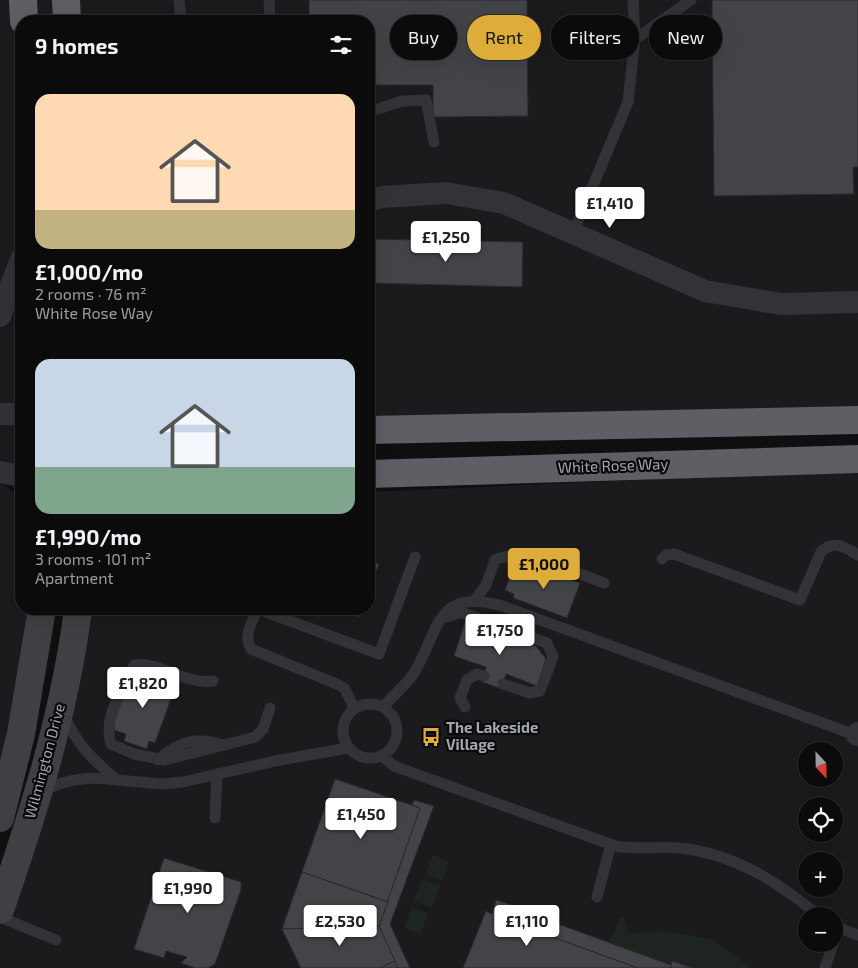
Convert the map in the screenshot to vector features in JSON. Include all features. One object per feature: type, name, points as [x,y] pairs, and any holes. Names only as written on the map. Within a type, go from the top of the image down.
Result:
[{"type":"highway","points":[[24,0],[24,15]]},
{"type":"highway","points":[[66,0],[67,15]]},
{"type":"highway","points":[[375,430],[858,420]]},
{"type":"highway","name":"White Rose Way","points":[[375,474],[858,459]]},
{"type":"street","points":[[375,199],[382,197],[446,193],[504,203],[704,291],[781,304],[858,302]]},
{"type":"street","points":[[0,316],[15,275]]},
{"type":"street","points":[[0,414],[15,414]]},
{"type":"street","points":[[0,472],[15,475]]},
{"type":"street","name":"Wilmington Drive","points":[[0,818],[21,734],[41,615]]},
{"type":"street","name":"Wilmington Drive","points":[[0,910],[38,792],[61,705],[71,658],[77,615]]},
{"type":"lane","points":[[179,0],[180,15]]},
{"type":"lane","points":[[269,0],[270,15]]},
{"type":"lane","points":[[633,0],[633,15]]},
{"type":"lane","points":[[639,36],[691,0]]},
{"type":"lane","points":[[573,233],[628,102],[632,60]]},
{"type":"lane","points":[[375,110],[402,101],[426,100],[434,142]]},
{"type":"lane","points":[[662,559],[666,555],[674,554],[800,600],[820,552],[834,544],[858,556]]},
{"type":"lane","points":[[272,615],[379,654],[414,557]]},
{"type":"lane","points":[[475,600],[486,585],[495,560],[500,557],[533,557],[604,584]]},
{"type":"lane","points":[[383,708],[415,672],[439,621],[453,607],[475,600],[502,606],[858,734]]},
{"type":"lane","points":[[439,621],[461,612],[547,643],[553,657],[540,690],[530,693],[503,684]]},
{"type":"lane","points":[[256,615],[248,632],[248,644],[255,652],[339,685],[345,689],[354,708]]},
{"type":"lane","points":[[213,681],[200,682],[148,664],[135,665],[109,721],[107,731],[110,742],[112,745],[134,754],[166,760],[255,737],[260,732],[270,708]]},
{"type":"lane","points":[[466,707],[460,698],[467,680],[477,674],[484,676]]},
{"type":"lane","points":[[374,704],[391,713],[397,728],[394,745],[382,756],[370,759],[361,758],[348,748],[343,739],[342,729],[345,719],[354,708],[374,704]]},
{"type":"lane","points":[[61,705],[73,735],[83,748],[116,780]]},
{"type":"lane","points":[[38,792],[62,782],[82,778],[162,784],[348,748]]},
{"type":"lane","points":[[382,756],[394,766],[611,844],[628,848],[692,850],[736,862],[766,876],[807,907]]},
{"type":"lane","points":[[215,818],[218,774]]},
{"type":"lane","points":[[597,897],[611,844]]},
{"type":"lane","points":[[0,918],[56,940]]},
{"type":"lane","points":[[843,930],[858,935]]},
{"type":"lane","points":[[825,968],[830,952]]},
{"type":"shaded area","points":[[0,0],[858,0],[858,420],[375,443],[375,15],[15,15],[15,470],[0,461]]},
{"type":"shaded area","points":[[858,470],[858,968],[0,968],[0,910],[76,615],[375,615],[375,492]]},
{"type":"shaded area","points":[[0,482],[15,493],[15,615],[41,615],[0,818]]},
{"type":"shaded area","points":[[433,855],[449,862],[442,881],[425,875]]},
{"type":"shaded area","points":[[422,880],[440,886],[432,908],[414,901]]},
{"type":"shaded area","points":[[412,907],[428,913],[421,934],[404,928]]},
{"type":"shaded area","points":[[620,917],[624,919],[629,933],[667,931],[711,939],[752,968],[693,968],[672,961],[671,965],[610,943]]},
{"type":"building","points":[[309,0],[527,0],[527,15],[467,15],[467,60],[528,60],[528,116],[433,117],[433,85],[375,85],[375,15],[309,15]]},
{"type":"building","points":[[712,0],[858,0],[858,167],[853,167],[854,194],[714,196],[713,60],[722,60],[722,15],[712,15]]},
{"type":"building","points":[[375,239],[523,242],[522,287],[375,283]]},
{"type":"building","points":[[375,562],[379,564],[375,574]]},
{"type":"building","points":[[528,564],[580,583],[567,618],[513,598],[514,594],[505,590],[511,573],[520,576]]},
{"type":"building","points":[[465,622],[536,646],[546,659],[537,686],[506,674],[502,689],[482,682],[486,667],[454,656]]},
{"type":"building","points":[[133,670],[176,685],[155,743],[149,741],[147,749],[124,741],[126,734],[111,729]]},
{"type":"building","points":[[335,779],[420,808],[379,926],[398,968],[301,968],[282,929]]},
{"type":"building","points":[[335,779],[420,808],[388,902],[302,872]]},
{"type":"building","points":[[414,800],[434,806],[390,924],[410,968],[398,968],[379,926],[420,808],[412,805]]},
{"type":"building","points":[[164,858],[241,882],[241,890],[215,964],[208,968],[195,968],[181,963],[187,957],[166,951],[164,958],[134,949]]},
{"type":"building","points":[[302,872],[388,902],[379,926],[282,929]]},
{"type":"building","points":[[496,900],[512,905],[506,920],[638,968],[463,968],[486,911],[492,914]]},
{"type":"building","points":[[511,907],[671,965],[670,968],[638,968],[506,920]]},
{"type":"building","points":[[379,926],[395,961],[380,968],[301,968],[282,929]]},
{"type":"building","points":[[395,961],[398,968],[380,968]]},
{"type":"building","points":[[672,961],[693,968],[670,968]]},
{"type":"place","name":"The Lakeside Village","points":[[431,737]]}]
